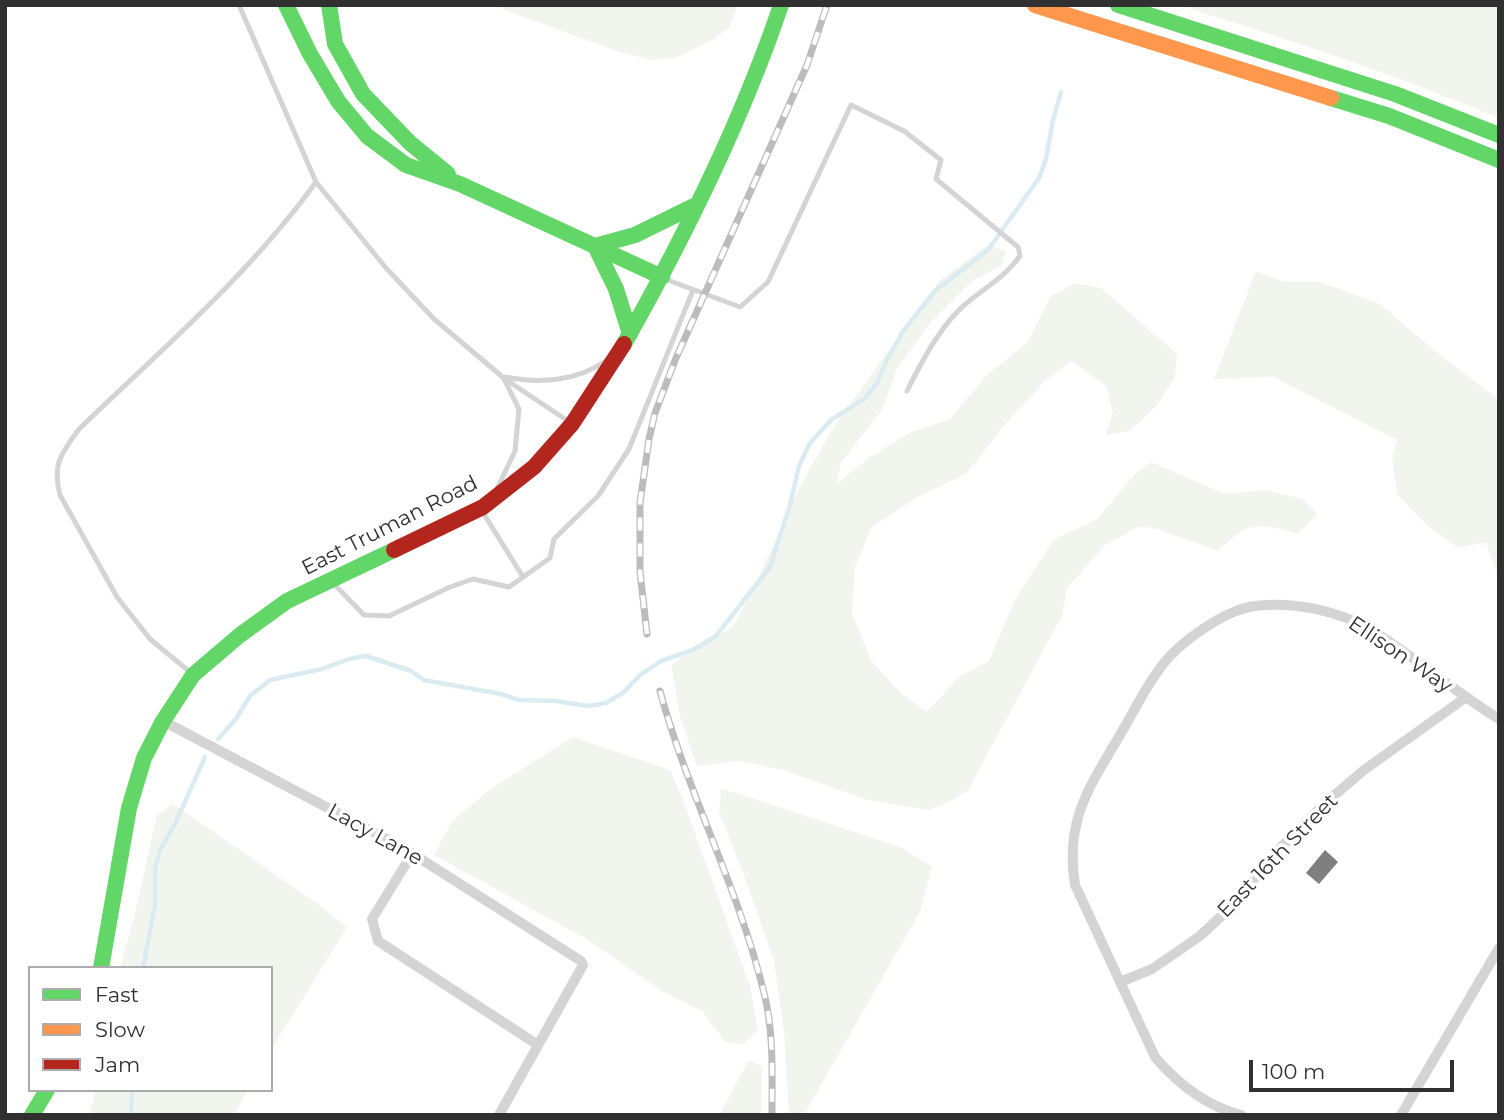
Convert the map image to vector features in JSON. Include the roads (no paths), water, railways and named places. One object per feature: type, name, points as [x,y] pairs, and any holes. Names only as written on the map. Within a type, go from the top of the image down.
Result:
[{"type":"main road","points":[[286,5],[310,54],[338,101],[367,136],[406,164],[460,184],[662,277]]},
{"type":"main road","points":[[330,5],[335,44],[363,94],[410,143],[460,184]]},
{"type":"main road","name":"East Truman Road","points":[[101,966],[129,808],[145,758],[163,720],[194,675],[240,635],[287,601],[486,505],[534,467],[572,424],[621,350],[662,277],[766,50],[781,5]]},
{"type":"main road","points":[[1035,5],[1389,116],[1499,160]]},
{"type":"main road","points":[[1118,5],[1395,94],[1499,135]]},
{"type":"main road","points":[[595,246],[623,241],[696,205]]},
{"type":"main road","points":[[595,246],[620,296],[630,334]]},
{"type":"main road","points":[[32,1115],[46,1092]]},
{"type":"street","name":"Ellison Way","points":[[1120,982],[1075,885],[1071,860],[1073,829],[1086,794],[1150,684],[1168,658],[1188,639],[1218,620],[1254,606],[1322,610],[1346,617],[1373,631],[1465,698],[1499,719]]},
{"type":"street","name":"East 16th Street","points":[[1120,982],[1152,969],[1200,936],[1230,908],[1278,850],[1324,804],[1364,770],[1465,698]]},
{"type":"street","name":"Lacy Lane","points":[[163,720],[412,854],[581,961],[583,965],[538,1045]]},
{"type":"street","points":[[412,854],[372,919],[378,941],[538,1045],[499,1115]]},
{"type":"street","points":[[1401,1115],[1499,948]]},
{"type":"street","points":[[1120,982],[1155,1057],[1170,1075],[1195,1095],[1241,1115]]},
{"type":"lane","points":[[239,5],[316,182],[386,268],[434,319],[503,377],[572,424]]},
{"type":"lane","points":[[662,277],[740,307],[768,282],[850,104],[904,131],[941,160],[936,179],[1018,247],[1020,256],[1007,271],[958,311],[929,349],[907,391]]},
{"type":"lane","points":[[194,675],[150,639],[117,597],[60,495],[55,478],[58,460],[79,429],[248,266],[293,215],[316,182]]},
{"type":"lane","points":[[331,580],[364,615],[389,616],[473,579],[509,587],[550,558],[554,539],[598,496],[629,449],[693,290]]},
{"type":"lane","points":[[503,377],[524,381],[549,381],[599,366],[621,350]]},
{"type":"lane","points":[[503,377],[519,409],[515,451],[486,505],[523,578]]},
{"type":"waterway","points":[[218,739],[236,719],[250,696],[270,680],[322,669],[349,659],[366,656],[411,671],[424,680],[501,694],[519,700],[556,701],[588,706],[606,703],[623,693],[640,675],[661,661],[693,650],[716,636],[770,567],[790,505],[799,466],[810,443],[831,420],[864,399],[876,385],[903,331],[935,291],[988,250],[1039,178],[1061,92]]},
{"type":"waterway","points":[[143,966],[155,905],[155,868],[160,850],[175,824],[205,757]]},
{"type":"waterway","points":[[131,1115],[132,1092]]},
{"type":"railway","points":[[647,634],[640,572],[640,503],[655,413],[676,358],[807,65],[827,5]]},
{"type":"railway","points":[[660,691],[671,729],[754,954],[771,1038],[772,1115]]}]
